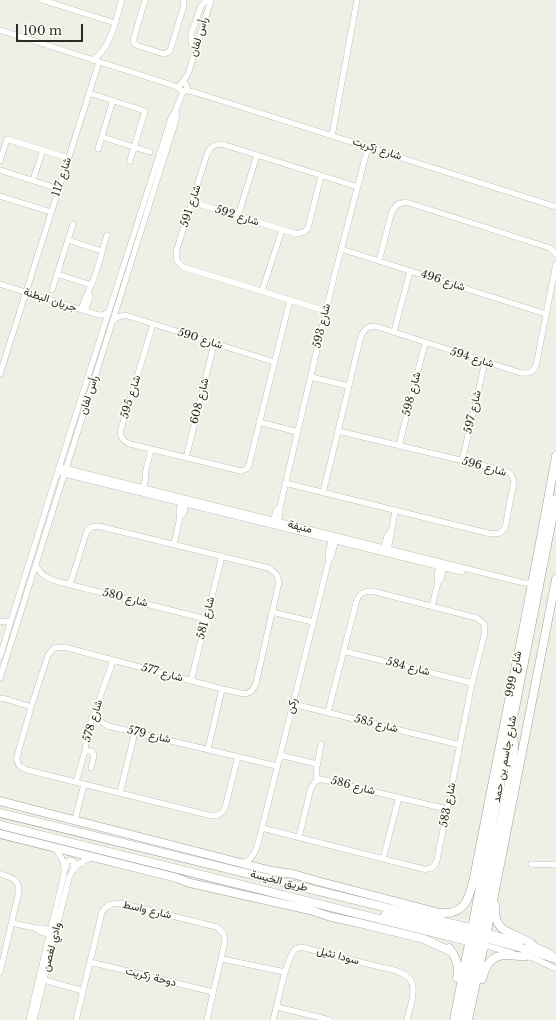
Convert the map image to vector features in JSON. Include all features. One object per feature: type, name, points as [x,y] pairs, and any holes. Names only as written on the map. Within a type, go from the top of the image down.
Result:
[{"type":"main road","name":"شارع 999","points":[[457,911],[466,903],[470,894],[531,592],[556,456]]},
{"type":"main road","name":"شارع جاسم بن حمد","points":[[468,1020],[472,999],[482,878],[556,499]]},
{"type":"main road","points":[[540,544],[544,538],[549,535]]},
{"type":"main road","name":"شارع جاسم بن حمد","points":[[454,1020],[457,1000],[494,892],[556,579]]},
{"type":"main road","points":[[525,618],[530,629]]},
{"type":"main road","points":[[462,1020],[513,763],[514,735],[512,726]]},
{"type":"main road","points":[[490,796],[494,816]]},
{"type":"main road","name":"طريق الخيسة","points":[[0,801],[261,869],[298,875],[317,882],[440,913],[457,911]]},
{"type":"main road","points":[[17,806],[46,824]]},
{"type":"main road","name":"طريق الخيسة","points":[[0,813],[432,919],[478,937]]},
{"type":"main road","points":[[0,826],[28,841]]},
{"type":"main road","name":"طريق الخيسة","points":[[0,826],[415,928],[478,937]]},
{"type":"main road","name":"طريق الخيسة","points":[[0,834],[177,878],[190,883],[310,910],[330,917],[424,939],[452,952]]},
{"type":"main road","points":[[201,862],[219,857]]},
{"type":"main road","points":[[281,873],[310,889]]},
{"type":"main road","points":[[177,878],[212,878]]},
{"type":"main road","points":[[432,919],[451,918],[466,911],[471,906],[476,888],[482,878]]},
{"type":"main road","points":[[494,892],[496,916],[500,926],[506,932],[532,944]]},
{"type":"main road","points":[[356,913],[399,917],[556,958]]},
{"type":"main road","points":[[415,928],[440,940],[452,952],[458,965],[457,1000]]},
{"type":"main road","points":[[472,999],[479,987],[485,968],[492,960],[502,956],[526,956]]},
{"type":"street","points":[[42,0],[115,23]]},
{"type":"street","points":[[96,61],[108,43],[122,0]]},
{"type":"street","points":[[145,0],[133,41],[136,45],[164,54],[170,51],[184,5],[183,0]]},
{"type":"street","points":[[195,48],[191,42],[191,34],[201,6],[207,0]]},
{"type":"street","name":"رأس لفان","points":[[0,657],[57,469],[102,337],[105,323],[170,118],[175,112],[188,74],[210,0]]},
{"type":"street","points":[[332,136],[357,0]]},
{"type":"street","name":"شارع زكريت","points":[[0,30],[556,207]]},
{"type":"street","name":"شارع 117","points":[[0,373],[89,93],[96,61]]},
{"type":"street","points":[[89,93],[145,112],[130,161]]},
{"type":"street","points":[[98,149],[113,100]]},
{"type":"street","name":"رأس لفان","points":[[0,678],[176,120],[177,116],[175,112]]},
{"type":"street","points":[[102,136],[150,152]]},
{"type":"street","points":[[0,161],[7,139],[68,158]]},
{"type":"street","name":"شارع 591","points":[[326,311],[186,268],[178,264],[176,252],[207,154],[214,146],[221,144],[358,187]]},
{"type":"street","name":"شارع 593","points":[[275,523],[276,511],[280,507],[341,249],[368,147]]},
{"type":"street","points":[[33,180],[43,150]]},
{"type":"street","points":[[238,216],[257,156]]},
{"type":"street","points":[[0,170],[59,189]]},
{"type":"street","name":"شارع 592","points":[[192,202],[282,230],[302,234],[306,230],[321,176]]},
{"type":"street","points":[[1,199],[51,212]]},
{"type":"street","points":[[379,261],[392,210],[398,204],[406,202],[550,248],[556,254]]},
{"type":"street","points":[[52,290],[73,224]]},
{"type":"street","points":[[262,291],[282,230]]},
{"type":"street","points":[[83,310],[90,296],[88,293],[107,235]]},
{"type":"street","points":[[68,240],[102,250]]},
{"type":"street","name":"شارع 496","points":[[341,249],[546,314]]},
{"type":"street","name":"شارع 594","points":[[323,493],[348,386],[361,336],[364,331],[373,326],[521,373],[528,373],[536,366],[556,264]]},
{"type":"street","points":[[394,332],[410,271]]},
{"type":"street","points":[[57,274],[91,285]]},
{"type":"street","name":"جريان البطنة","points":[[0,284],[99,315]]},
{"type":"street","name":"شارع 595","points":[[153,324],[120,432],[122,438],[125,442],[236,471],[244,471],[249,465],[290,300]]},
{"type":"street","points":[[119,304],[120,310],[125,316]]},
{"type":"street","points":[[105,323],[99,315],[109,312]]},
{"type":"street","points":[[114,320],[119,316],[125,316]]},
{"type":"street","name":"شارع 590","points":[[125,316],[274,362]]},
{"type":"street","points":[[102,337],[108,339]]},
{"type":"street","name":"شارع 598","points":[[399,446],[425,343]]},
{"type":"street","name":"شارع 608","points":[[186,458],[214,344]]},
{"type":"street","name":"شارع 597","points":[[462,461],[485,362]]},
{"type":"street","points":[[311,377],[348,386]]},
{"type":"street","points":[[260,422],[298,432]]},
{"type":"street","name":"شارع 596","points":[[285,483],[491,534],[498,534],[503,531],[506,526],[514,484],[513,477],[506,471],[338,430]]},
{"type":"street","points":[[141,490],[142,477],[145,474],[151,449]]},
{"type":"street","name":"منيفة","points":[[57,469],[64,472],[442,565],[524,587],[531,592]]},
{"type":"street","name":"منيفة","points":[[141,490],[183,503],[275,523]]},
{"type":"street","points":[[174,544],[180,517],[179,513],[183,503]]},
{"type":"street","points":[[385,551],[395,511]]},
{"type":"street","name":"شارع 577","points":[[70,584],[87,531],[92,527],[105,527],[269,568],[275,572],[279,582],[256,683],[248,694],[222,689],[64,647],[54,648],[48,656],[17,757],[18,764],[21,768],[216,816],[223,812],[225,808],[238,757]]},
{"type":"street","name":"ركن","points":[[255,852],[329,559],[328,554],[334,538]]},
{"type":"street","name":"شارع 581","points":[[191,681],[222,556]]},
{"type":"street","points":[[36,564],[39,572],[44,576]]},
{"type":"street","points":[[432,606],[438,582],[437,578],[442,565]]},
{"type":"street","name":"منيفة","points":[[442,565],[524,583],[529,583],[533,580]]},
{"type":"street","points":[[30,583],[37,578],[44,576]]},
{"type":"street","name":"شارع 580","points":[[44,576],[206,619]]},
{"type":"street","name":"شارع 583","points":[[262,828],[423,869],[432,868],[437,860],[472,683],[485,632],[484,624],[477,618],[432,606],[372,591],[362,593],[356,600],[328,712]]},
{"type":"street","points":[[272,612],[313,622]]},
{"type":"street","points":[[8,630],[2,622],[11,620]]},
{"type":"street","name":"شارع 584","points":[[343,651],[472,683]]},
{"type":"street","name":"شارع 578","points":[[76,782],[85,751],[87,733],[113,661]]},
{"type":"street","points":[[208,749],[222,689]]},
{"type":"street","points":[[1,697],[31,708]]},
{"type":"street","name":"شارع 585","points":[[292,704],[460,745]]},
{"type":"street","name":"شارع 579","points":[[94,715],[106,724],[277,766]]},
{"type":"street","points":[[120,793],[135,732]]},
{"type":"street","points":[[317,780],[317,764],[321,744]]},
{"type":"street","points":[[85,751],[91,751],[94,754],[91,768]]},
{"type":"street","points":[[280,755],[317,764]]},
{"type":"street","name":"شارع 586","points":[[299,837],[311,788],[313,783],[317,780],[324,779],[447,809]]},
{"type":"street","points":[[75,820],[84,784]]},
{"type":"street","points":[[383,859],[399,797]]},
{"type":"street","name":"وادي لغصن","points":[[52,846],[62,859],[64,874]]},
{"type":"street","points":[[242,864],[252,858],[255,852]]},
{"type":"street","points":[[255,852],[256,863],[261,869]]},
{"type":"street","points":[[70,874],[80,862],[94,857]]},
{"type":"street","name":"وادي لغصن","points":[[29,1020],[74,864],[71,860],[66,862],[53,933]]},
{"type":"street","points":[[531,864],[556,865]]},
{"type":"street","points":[[0,874],[14,879],[19,888],[0,972]]},
{"type":"street","name":"شارع واسط","points":[[76,1020],[102,912],[108,906],[115,903],[120,903],[217,927],[220,930],[225,937],[225,941],[222,959],[206,1020]]},
{"type":"street","points":[[12,923],[35,928],[41,932],[53,933]]},
{"type":"street","name":"طريق الخيسة","points":[[478,937],[532,944],[545,950],[556,958]]},
{"type":"street","name":"طريق الخيسة","points":[[478,937],[538,960],[556,969]]},
{"type":"street","name":"سودا نثيل","points":[[273,1020],[285,972],[293,951],[301,947],[380,968],[389,968],[406,974],[411,978],[414,985],[407,1020]]},
{"type":"street","points":[[222,959],[285,972]]},
{"type":"street","name":"دوحة زكريت","points":[[90,962],[213,992]]},
{"type":"street","points":[[41,981],[55,983],[60,986],[83,991]]},
{"type":"street","name":"وادي لغصن","points":[[34,1020],[41,981]]},
{"type":"street","points":[[276,1007],[330,1020]]}]
